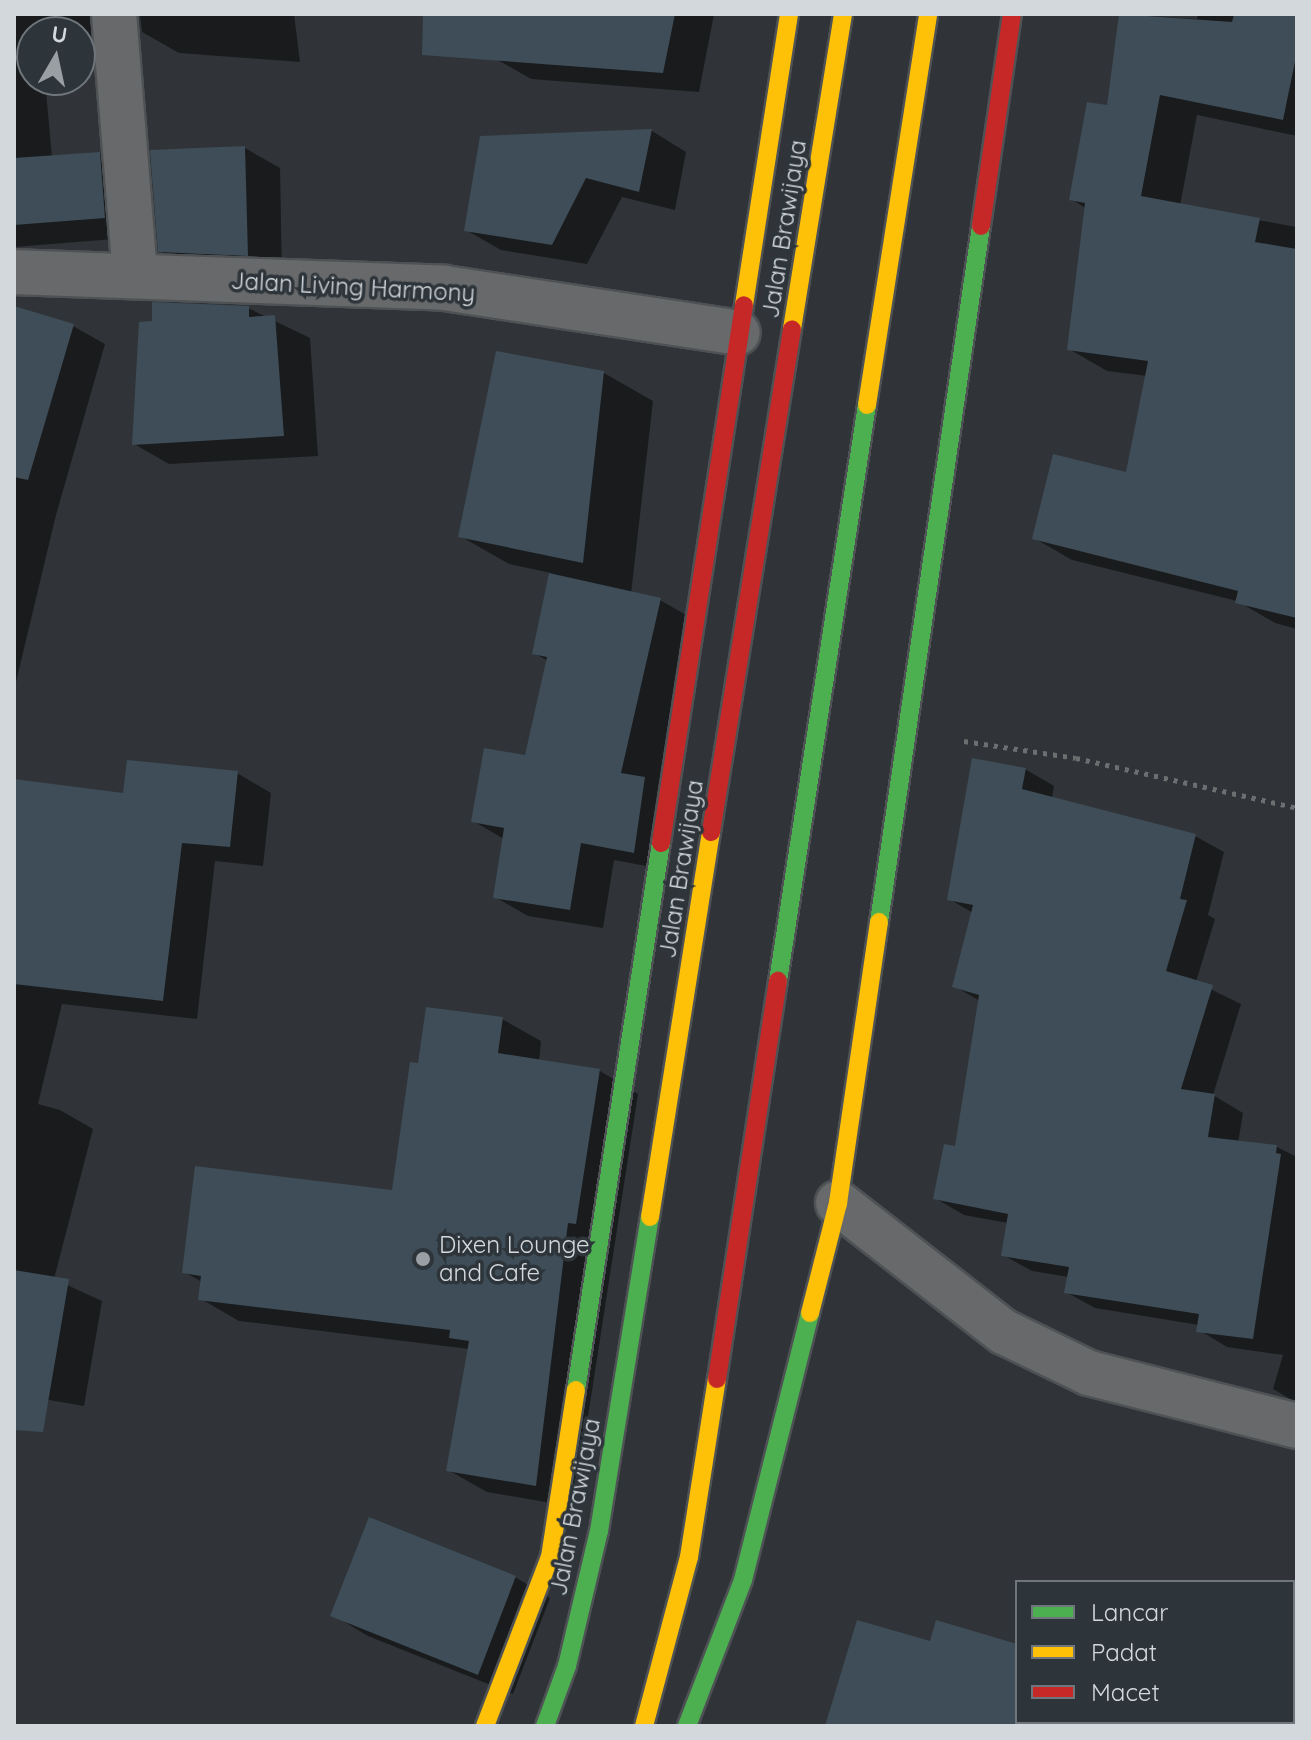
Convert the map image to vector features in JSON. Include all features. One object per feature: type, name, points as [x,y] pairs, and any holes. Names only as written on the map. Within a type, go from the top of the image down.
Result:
[{"type":"main road","points":[[485,1726],[550,1557],[789,14]]},
{"type":"main road","name":"Jalan Brawijaya","points":[[545,1726],[567,1666],[599,1531],[843,14]]},
{"type":"main road","points":[[644,1726],[689,1557],[928,14]]},
{"type":"main road","points":[[687,1726],[743,1580],[838,1203],[1012,14]]},
{"type":"street","points":[[114,14],[135,276]]},
{"type":"street","name":"Jalan Living Harmony","points":[[14,272],[445,288],[738,333]]},
{"type":"street","points":[[838,1203],[1004,1332],[1089,1373],[1297,1426]]},
{"type":"path","points":[[908,732],[1076,758],[1297,808]]},
{"type":"building","points":[[423,14],[675,14],[663,73],[422,55]]},
{"type":"building","points":[[1119,14],[1232,22],[1234,14],[1297,14],[1297,52],[1283,120],[1160,95],[1141,196],[1260,218],[1255,242],[1297,249],[1297,618],[1235,603],[1238,591],[1032,539],[1053,454],[1126,472],[1148,361],[1067,350],[1085,203],[1069,200],[1087,102],[1107,105]]},
{"type":"building","points":[[652,129],[639,192],[586,178],[552,245],[464,231],[480,136]]},
{"type":"building","points":[[245,146],[248,256],[158,252],[150,150]]},
{"type":"building","points":[[100,152],[105,218],[14,225],[14,158]]},
{"type":"building","points":[[152,302],[249,306],[249,317],[275,315],[284,436],[132,445],[139,322],[152,321]]},
{"type":"building","points":[[14,306],[74,324],[28,480],[14,477]]},
{"type":"building","points":[[496,351],[604,371],[583,563],[458,537]]},
{"type":"building","points":[[549,573],[661,598],[621,773],[645,777],[634,853],[581,843],[570,910],[493,898],[504,828],[471,822],[484,748],[525,755],[547,657],[532,654]]},
{"type":"building","points":[[972,758],[1026,768],[1022,789],[1196,834],[1180,899],[1187,900],[1166,971],[1213,985],[1181,1089],[1215,1094],[1208,1137],[1277,1145],[1276,1153],[1281,1154],[1253,1339],[1196,1332],[1199,1314],[1064,1293],[1069,1267],[1001,1256],[1008,1214],[933,1199],[944,1144],[955,1146],[979,995],[952,987],[973,905],[947,900]]},
{"type":"building","points":[[127,760],[238,771],[230,847],[182,843],[163,1001],[14,984],[14,779],[123,793]]},
{"type":"building","points":[[426,1007],[503,1017],[498,1053],[600,1069],[576,1224],[568,1223],[536,1486],[446,1471],[469,1341],[449,1338],[450,1330],[198,1300],[201,1276],[182,1273],[195,1166],[392,1190],[410,1062],[418,1063]]},
{"type":"building","points":[[14,1270],[69,1279],[43,1432],[14,1430]]},
{"type":"building","points":[[369,1517],[516,1576],[478,1675],[330,1616]]},
{"type":"building","points":[[857,1620],[930,1641],[936,1620],[1015,1643],[1017,1726],[825,1726]]},
{"type":"traffic: fast","points":[[879,922],[981,226]]},
{"type":"traffic: fast","points":[[778,981],[867,405]]},
{"type":"traffic: fast","points":[[576,1390],[661,843]]},
{"type":"traffic: fast","points":[[545,1726],[567,1666],[599,1531],[650,1217]]},
{"type":"traffic: fast","points":[[687,1726],[743,1580],[810,1313]]},
{"type":"traffic: slow","points":[[744,305],[789,14]]},
{"type":"traffic: slow","points":[[792,329],[843,14]]},
{"type":"traffic: slow","points":[[867,405],[928,14]]},
{"type":"traffic: slow","points":[[650,1217],[711,832]]},
{"type":"traffic: slow","points":[[810,1313],[838,1203],[879,922]]},
{"type":"traffic: slow","points":[[644,1726],[689,1557],[717,1379]]},
{"type":"traffic: slow","points":[[485,1726],[550,1557],[576,1390]]},
{"type":"traffic: jam","points":[[981,226],[1012,14]]},
{"type":"traffic: jam","points":[[661,843],[744,305]]},
{"type":"traffic: jam","points":[[711,832],[792,329]]},
{"type":"traffic: jam","points":[[717,1379],[778,981]]},
{"type":"place","name":"Dixen Lounge and Cafe","points":[[423,1259]]}]
